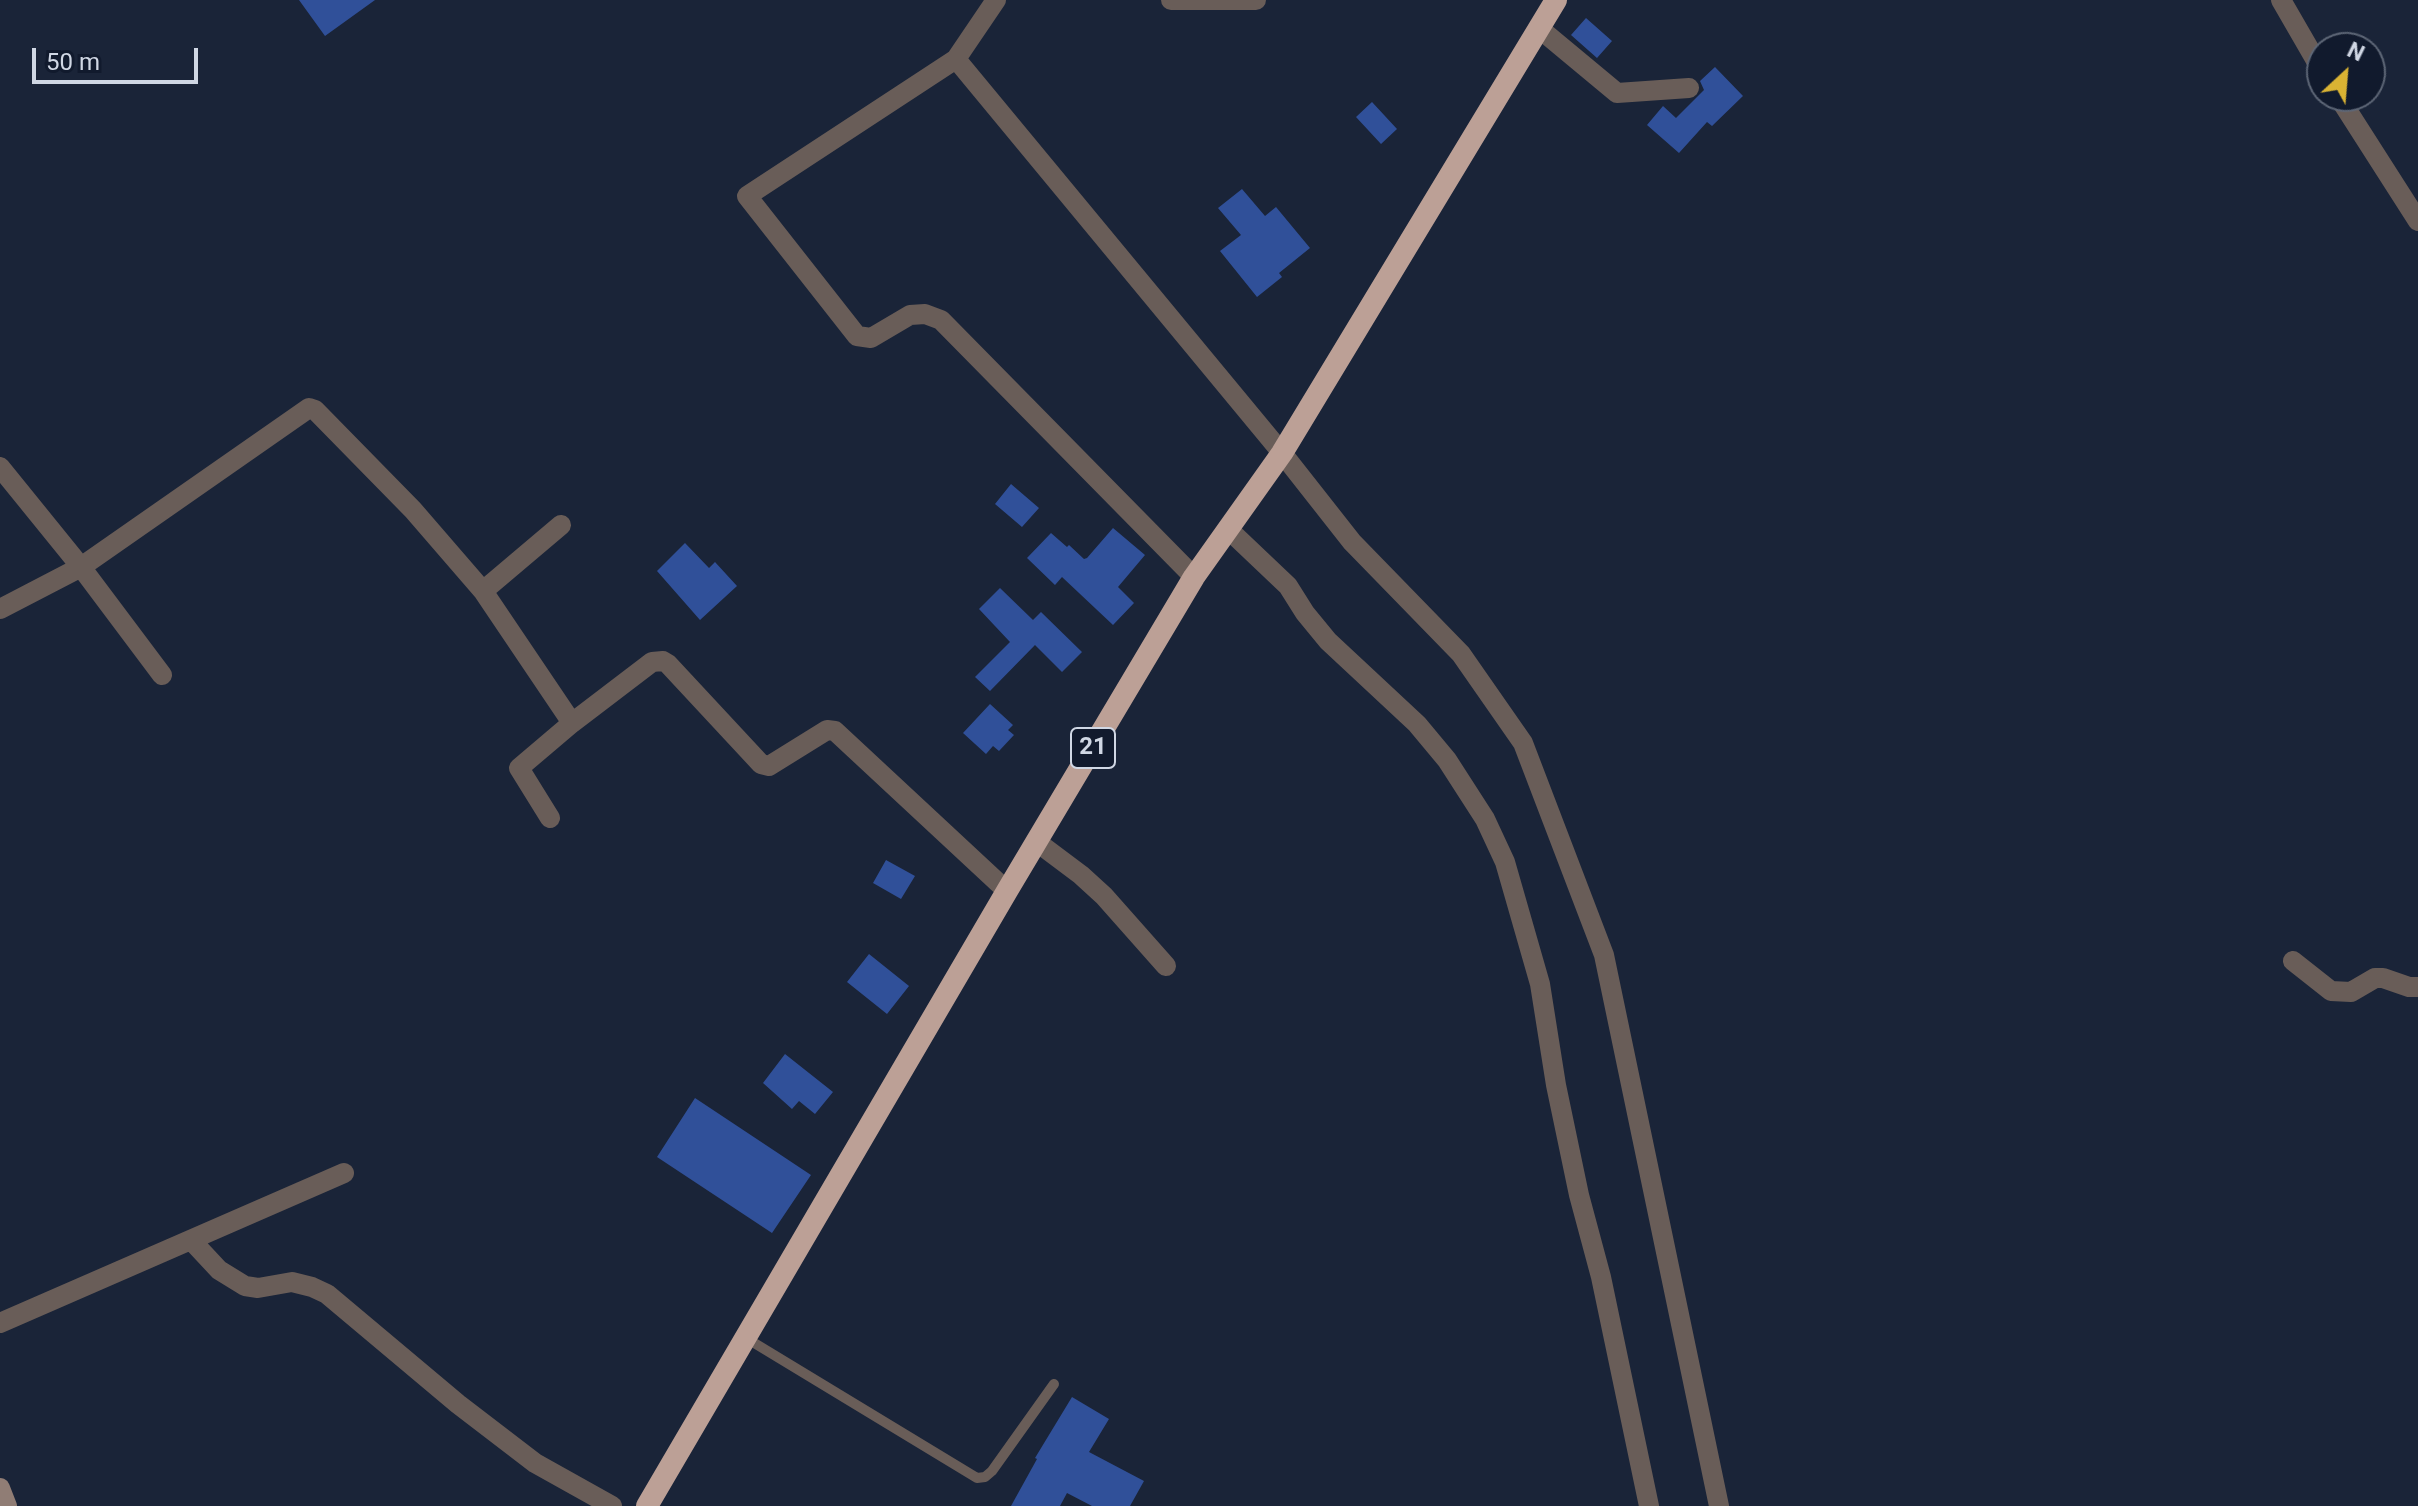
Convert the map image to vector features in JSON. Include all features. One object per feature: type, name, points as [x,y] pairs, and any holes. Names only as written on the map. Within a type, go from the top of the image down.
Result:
[{"type":"highway","name":"21","points":[[647,1506],[1194,577],[1282,453],[1556,0]]},
{"type":"main road","points":[[0,1488],[7,1506]]},
{"type":"street","points":[[996,0],[956,59],[747,196],[857,336],[871,338],[910,315],[925,314],[941,320],[1194,577]]},
{"type":"street","points":[[1171,0],[1256,0]]},
{"type":"street","points":[[2281,0],[2306,43]]},
{"type":"street","points":[[1540,29],[1617,93],[1689,88]]},
{"type":"street","points":[[956,59],[1352,542],[1461,654],[1523,743],[1604,955],[1719,1506]]},
{"type":"street","points":[[2348,112],[2418,221]]},
{"type":"street","points":[[0,609],[81,567],[309,408],[315,410],[413,510],[483,591],[572,723]]},
{"type":"street","points":[[0,467],[81,567],[162,675]]},
{"type":"street","points":[[483,591],[561,525]]},
{"type":"street","points":[[1228,529],[1288,586],[1328,641],[1417,724],[1447,760],[1485,819],[1505,862],[1540,984],[1573,1168],[1601,1277],[1649,1506]]},
{"type":"street","points":[[550,818],[519,768],[652,662],[663,661],[761,764],[769,766],[778,762],[827,730],[835,731],[1007,891]]},
{"type":"street","points":[[1037,842],[1092,885],[1166,966]]},
{"type":"street","points":[[2293,961],[2331,991],[2351,992],[2375,978],[2418,987]]},
{"type":"street","points":[[0,1323],[344,1173]]},
{"type":"street","points":[[191,1240],[219,1270],[245,1286],[258,1288],[292,1282],[327,1294],[458,1404],[535,1463],[612,1506]]},
{"type":"lane","points":[[744,1337],[977,1478],[985,1477],[992,1471],[1054,1384]]},
{"type":"building","points":[[299,0],[375,0],[325,36]]},
{"type":"building","points":[[1586,18],[1612,41],[1597,58],[1571,35]]},
{"type":"building","points":[[1715,67],[1743,96],[1712,126],[1707,122],[1679,153],[1647,125],[1663,106],[1676,118],[1704,90],[1700,81]]},
{"type":"building","points":[[1372,102],[1397,129],[1381,144],[1356,117]]},
{"type":"building","points":[[1242,189],[1265,216],[1276,207],[1310,248],[1279,273],[1282,277],[1257,297],[1220,251],[1241,235],[1218,208]]},
{"type":"building","points":[[1011,484],[1039,508],[1022,527],[995,504]]},
{"type":"building","points":[[1113,528],[1145,555],[1118,587],[1134,603],[1113,625],[1062,577],[1055,585],[1027,558],[1051,533],[1084,559],[1087,558]]},
{"type":"building","points":[[685,543],[709,568],[715,562],[737,586],[700,620],[657,571]]},
{"type":"building","points":[[1000,588],[1033,620],[1041,612],[1082,652],[1062,672],[1035,645],[990,691],[975,677],[1010,642],[979,609]]},
{"type":"building","points":[[990,704],[1013,725],[1008,730],[1014,735],[999,751],[993,746],[986,754],[963,733]]},
{"type":"building","points":[[886,860],[915,876],[901,899],[873,883]]},
{"type":"building","points":[[869,954],[909,986],[887,1014],[847,982]]},
{"type":"building","points":[[785,1054],[833,1092],[815,1114],[799,1101],[792,1109],[763,1083]]},
{"type":"building","points":[[695,1098],[811,1175],[772,1233],[657,1157]]},
{"type":"building","points":[[1072,1397],[1109,1419],[1089,1452],[1144,1481],[1130,1506],[1092,1506],[1067,1493],[1060,1506],[1011,1506],[1035,1458]]}]
